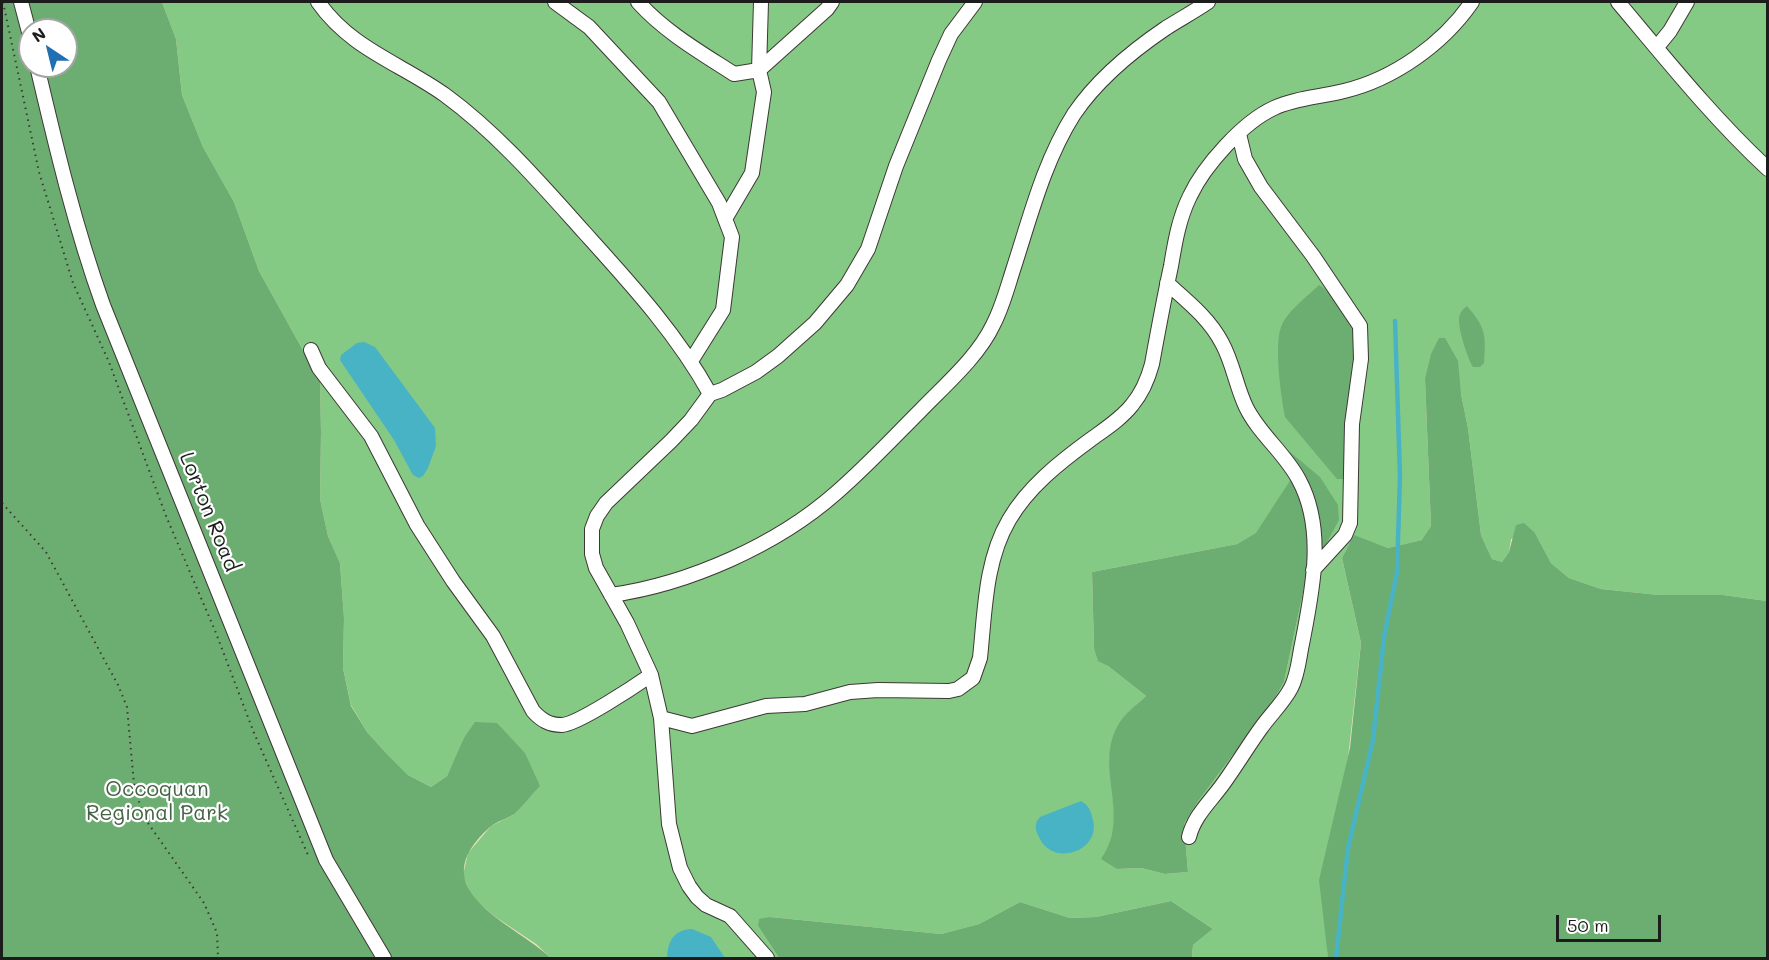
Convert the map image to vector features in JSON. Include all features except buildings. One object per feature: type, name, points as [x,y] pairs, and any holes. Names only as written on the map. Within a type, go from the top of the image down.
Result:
[{"type":"street","points":[[21,2],[25,18]]},
{"type":"street","points":[[318,2],[341,29],[360,44],[445,95],[515,157],[602,252],[675,339],[710,394]]},
{"type":"street","points":[[555,2],[590,27],[658,102],[719,203],[732,237],[723,310],[691,361]]},
{"type":"street","points":[[638,2],[651,16],[687,44],[734,74],[759,70],[832,2]]},
{"type":"street","points":[[725,219],[752,173],[764,92],[759,70],[761,2]]},
{"type":"street","points":[[767,958],[730,916],[706,905],[697,897],[680,868],[669,824],[661,718],[651,675],[596,568],[592,554],[592,529],[597,516],[613,496],[685,427],[710,394],[722,390],[778,356],[815,323],[848,285],[868,249],[896,166],[939,60],[951,34],[975,2]]},
{"type":"street","points":[[611,595],[658,586],[740,554],[810,514],[864,467],[924,407],[985,340],[1003,304],[1053,154],[1080,106],[1111,72],[1137,50],[1208,2]]},
{"type":"street","points":[[661,718],[692,726],[766,706],[805,704],[850,692],[949,691],[966,684],[973,678],[981,658],[989,581],[999,540],[1010,518],[1036,485],[1076,450],[1121,417],[1140,394],[1152,364],[1178,230],[1190,196],[1208,167],[1239,134],[1278,106],[1345,91],[1383,77],[1402,66],[1442,38],[1472,2]]},
{"type":"street","points":[[1618,2],[1706,106],[1767,169]]},
{"type":"street","points":[[1657,47],[1670,31],[1687,2]]},
{"type":"street","name":"Lorton Road","points":[[40,78],[66,191],[85,256],[103,305],[326,860],[384,958]]},
{"type":"street","points":[[1239,134],[1245,159],[1257,179],[1360,326],[1361,359],[1352,424],[1350,523],[1345,535],[1313,570]]},
{"type":"street","points":[[1167,283],[1201,314],[1218,336],[1230,361],[1246,406],[1257,426],[1284,457],[1308,496],[1312,520],[1313,570],[1309,605],[1293,684],[1283,702],[1262,726],[1222,785],[1199,814],[1192,825],[1189,837]]},
{"type":"street","points":[[311,350],[319,368],[370,436],[417,525],[453,581],[493,636],[533,711],[541,719],[549,723],[566,724],[651,675]]},
{"type":"path","points":[[2,503],[46,552],[118,685],[127,707],[134,784],[143,816],[204,903],[217,933],[218,958]]},
{"type":"green space","name":"Occoquan Regional Park","points":[[2,2],[162,2],[176,39],[182,95],[203,147],[234,202],[259,271],[320,381],[320,499],[328,536],[340,563],[344,618],[343,668],[351,706],[367,732],[388,755],[408,775],[431,787],[447,776],[464,738],[475,722],[497,723],[525,753],[540,786],[514,814],[490,827],[471,849],[464,869],[468,886],[479,902],[495,917],[551,958],[2,958]]},
{"type":"green space","points":[[162,2],[1767,2],[1767,601],[1723,595],[1659,595],[1601,589],[1569,578],[1551,563],[1535,533],[1511,539],[1509,552],[1502,562],[1492,559],[1481,535],[1468,428],[1461,394],[1425,379],[1431,526],[1423,540],[1388,548],[1354,536],[1342,558],[1361,643],[1327,943],[1328,958],[1192,958],[1193,945],[1213,929],[1171,901],[1096,917],[1070,918],[1020,902],[979,924],[941,934],[770,917],[758,926],[779,958],[551,958],[536,944],[472,898],[463,875],[468,853],[491,826],[513,815],[454,761],[447,776],[431,787],[408,775],[367,732],[351,705],[343,668],[344,618],[340,563],[328,536],[320,499],[320,381],[259,271],[234,202],[203,147],[182,95],[176,39]],"holes":[[[1291,453],[1326,545],[1305,583],[1284,682],[1272,703],[1199,800],[1184,824],[1188,872],[1165,874],[1141,868],[1117,869],[1110,849],[1115,819],[1110,752],[1120,725],[1130,711],[1146,696],[1098,660],[1094,649],[1092,572],[1237,544],[1257,533],[1294,474]]]},
{"type":"green space","points":[[1319,285],[1347,312],[1353,329],[1355,347],[1351,420],[1344,479],[1337,479],[1285,417],[1282,397],[1278,358],[1281,327],[1292,310]]},
{"type":"green space","points":[[1467,306],[1478,320],[1483,332],[1484,363],[1480,367],[1473,367],[1460,329],[1459,316]]},
{"type":"green space","points":[[1439,338],[1445,338],[1458,361],[1481,535],[1492,559],[1502,562],[1509,552],[1516,525],[1524,523],[1535,533],[1551,563],[1569,578],[1601,589],[1659,595],[1723,595],[1767,601],[1767,958],[1328,958],[1319,880],[1350,748],[1361,643],[1342,558],[1354,535],[1388,548],[1422,540],[1431,526],[1425,379],[1431,354]]},
{"type":"green space","points":[[1290,452],[1320,477],[1338,505],[1339,520],[1305,583],[1284,682],[1272,703],[1199,800],[1184,824],[1188,872],[1165,874],[1141,868],[1117,869],[1101,859],[1110,843],[1113,826],[1114,810],[1109,760],[1111,744],[1123,718],[1146,696],[1108,666],[1098,661],[1094,649],[1092,572],[1237,544],[1256,533],[1294,474]]},
{"type":"green space","points":[[1171,901],[1213,929],[1193,945],[1192,958],[779,958],[758,926],[759,919],[770,917],[941,934],[979,924],[1020,902],[1070,918],[1096,917]]},
{"type":"water","points":[[364,342],[375,347],[435,428],[436,446],[428,468],[419,478],[413,475],[394,440],[340,360],[341,355],[357,343]]},
{"type":"water","points":[[1081,801],[1088,807],[1093,820],[1094,831],[1090,840],[1075,852],[1055,852],[1040,839],[1037,833],[1037,821],[1040,817]]},
{"type":"water","points":[[692,929],[711,937],[725,958],[667,958],[673,937],[681,931]]},
{"type":"waterway","points":[[1336,958],[1348,848],[1373,740],[1384,637],[1397,572],[1400,477],[1395,321]]}]
